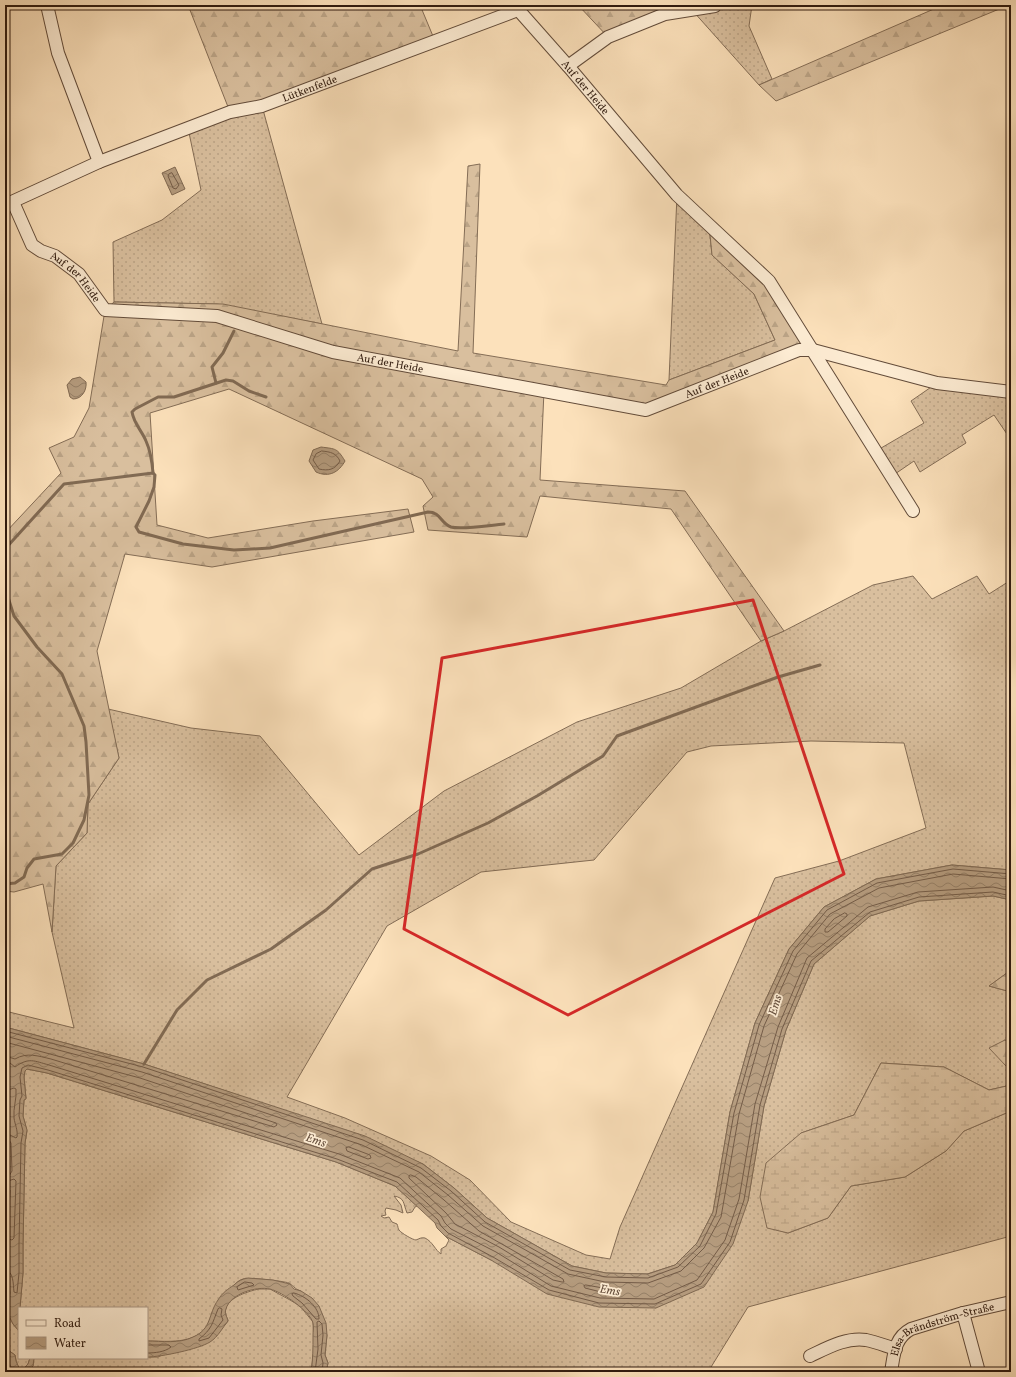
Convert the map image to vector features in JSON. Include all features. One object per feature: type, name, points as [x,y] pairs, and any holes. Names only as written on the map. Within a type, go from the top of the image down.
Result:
[{"type":"street","points":[[47,5],[58,54],[99,162]]},
{"type":"street","points":[[568,66],[608,37],[665,14],[715,6]]},
{"type":"street","name":"Lütkenfelde","points":[[9,203],[99,162],[230,112],[262,106],[516,7]]},
{"type":"street","name":"Auf der Heide","points":[[516,7],[677,195],[770,281],[913,511]]},
{"type":"street","name":"Auf der Heide","points":[[9,203],[32,245],[41,251],[55,256],[79,274],[105,310],[217,316],[333,352],[646,410],[798,350],[813,350],[937,383],[1011,392]]},
{"type":"street","name":"Elsa-Brändström-Straße","points":[[891,1372],[898,1340],[904,1332],[963,1313],[1011,1302]]},
{"type":"street","points":[[963,1313],[979,1372]]},
{"type":"street","points":[[810,1356],[832,1346],[848,1341],[865,1340],[896,1349]]},
{"type":"highlighted area","points":[[753,600],[844,874],[568,1015],[404,929],[442,658]]},
{"type":"green space","points":[[188,5],[420,5],[435,41],[230,112]]},
{"type":"green space","points":[[514,5],[565,5],[518,10]]},
{"type":"green space","points":[[578,5],[719,5],[665,14],[608,37]]},
{"type":"green space","points":[[719,5],[752,5],[749,26],[772,79],[759,85],[692,10]]},
{"type":"green space","points":[[943,5],[1009,5],[776,101],[759,85]]},
{"type":"green space","points":[[262,106],[322,324],[217,304],[114,302],[113,242],[162,220],[201,190],[188,128]]},
{"type":"green space","points":[[480,164],[473,353],[666,385],[669,380],[775,340],[754,294],[712,255],[709,225],[769,281],[813,350],[646,410],[544,391],[540,480],[685,491],[784,631],[761,641],[671,509],[540,496],[527,537],[428,530],[423,506],[433,497],[422,479],[229,389],[150,413],[157,525],[208,538],[313,521],[408,509],[414,532],[212,567],[125,554],[97,651],[119,758],[88,804],[87,833],[56,866],[52,932],[43,884],[14,892],[5,891],[5,533],[61,473],[49,448],[74,437],[89,408],[105,310],[114,302],[223,304],[458,351],[468,166]]},
{"type":"green space","points":[[677,195],[709,225],[712,255],[754,294],[775,340],[669,380]]},
{"type":"green space","points":[[937,383],[1011,392],[1011,440],[994,415],[962,435],[966,443],[920,472],[914,461],[892,476],[876,451],[924,423],[911,401]]},
{"type":"green space","points":[[913,576],[932,599],[977,576],[989,594],[1011,580],[1011,870],[952,865],[876,879],[824,907],[789,949],[755,1023],[730,1112],[713,1212],[697,1243],[675,1265],[647,1274],[606,1273],[572,1266],[487,1218],[454,1188],[423,1164],[229,1092],[144,1064],[5,1027],[5,1011],[74,1028],[52,932],[56,866],[87,833],[88,804],[119,758],[108,709],[191,728],[260,736],[359,855],[444,791],[577,722],[681,688],[761,641],[784,631],[873,585]],"holes":[[[811,741],[904,743],[926,828],[839,861],[775,878],[620,1227],[610,1259],[586,1255],[511,1222],[470,1180],[431,1156],[345,1118],[287,1097],[387,926],[481,872],[594,860],[687,752],[711,746]]]},
{"type":"green space","points":[[993,896],[1011,900],[1011,970],[989,986],[1011,992],[1011,1042],[1004,1040],[1006,1066],[1011,1068],[1011,1085],[989,1090],[944,1067],[881,1063],[854,1115],[801,1133],[767,1227],[788,1233],[828,1218],[851,1186],[905,1177],[946,1151],[964,1131],[1011,1111],[1011,1236],[748,1307],[708,1372],[326,1372],[328,1363],[325,1355],[327,1335],[301,1291],[289,1283],[280,1281],[243,1279],[238,1281],[216,1305],[207,1326],[202,1332],[180,1341],[148,1341],[148,1307],[20,1307],[23,1273],[25,1143],[27,1131],[23,1116],[24,1100],[26,1098],[24,1077],[25,1070],[27,1069],[47,1073],[336,1162],[395,1186],[417,1206],[412,1212],[407,1213],[402,1200],[394,1196],[401,1205],[403,1213],[386,1208],[386,1215],[381,1216],[384,1218],[389,1217],[392,1222],[397,1224],[400,1231],[410,1238],[416,1240],[425,1238],[441,1254],[441,1249],[446,1246],[449,1240],[445,1236],[491,1260],[656,1308],[748,1201],[764,1106],[786,1030],[814,964],[870,916],[919,901]]},
{"type":"green space","points":[[1011,970],[1011,992],[989,986]]},
{"type":"green space","points":[[1005,1040],[1011,1042],[1011,1068],[1006,1066],[989,1048]]},
{"type":"green space","points":[[881,1063],[944,1067],[989,1090],[1011,1085],[1011,1111],[964,1131],[946,1151],[905,1177],[851,1186],[828,1218],[788,1233],[767,1228],[760,1197],[766,1163],[801,1133],[854,1115]]},
{"type":"green space","points":[[5,1070],[9,1075],[6,1084],[8,1171],[5,1174]]},
{"type":"green space","points":[[5,1246],[7,1248],[6,1267],[10,1293],[6,1310],[13,1324],[18,1330],[18,1359],[30,1359],[28,1364],[22,1370],[20,1369],[15,1355],[5,1348]]},
{"type":"green space","points":[[259,1289],[270,1289],[300,1306],[313,1322],[314,1349],[311,1372],[26,1372],[33,1366],[34,1359],[148,1359],[148,1357],[158,1357],[225,1325],[228,1321],[226,1309],[228,1304],[237,1297]]},
{"type":"green space","points":[[5,1356],[14,1372],[5,1372]]},
{"type":"water","points":[[175,167],[185,189],[172,195],[162,173]]},
{"type":"water","points":[[80,377],[86,382],[86,388],[81,396],[73,399],[70,397],[67,385],[72,379]]},
{"type":"water","points":[[321,447],[336,450],[345,461],[337,471],[329,474],[321,474],[316,472],[309,461],[313,450]]},
{"type":"water","name":"Ems","points":[[952,865],[1011,870],[1011,900],[993,896],[919,901],[870,916],[814,964],[786,1030],[764,1106],[748,1201],[733,1244],[704,1287],[656,1308],[599,1307],[547,1294],[491,1260],[445,1236],[437,1228],[435,1223],[395,1186],[336,1162],[47,1073],[27,1069],[24,1077],[26,1099],[24,1100],[23,1116],[27,1130],[25,1143],[23,1273],[20,1307],[18,1307],[18,1330],[13,1324],[6,1310],[10,1293],[6,1267],[7,1248],[5,1246],[5,1174],[8,1171],[6,1084],[9,1075],[5,1070],[5,1027],[144,1064],[365,1136],[423,1164],[454,1188],[487,1218],[572,1266],[606,1273],[648,1274],[675,1265],[697,1243],[713,1212],[730,1112],[755,1023],[789,949],[824,907],[876,879]]},
{"type":"water","points":[[248,1278],[273,1280],[290,1284],[294,1289],[301,1291],[312,1298],[319,1306],[326,1323],[327,1335],[325,1355],[328,1363],[326,1372],[311,1372],[313,1358],[313,1323],[311,1318],[288,1298],[275,1291],[264,1288],[244,1292],[233,1299],[228,1304],[225,1311],[228,1321],[218,1335],[205,1345],[161,1356],[148,1357],[148,1341],[182,1341],[199,1334],[204,1330],[221,1295],[242,1280]]},
{"type":"water","points":[[5,1348],[15,1355],[20,1370],[28,1364],[30,1359],[34,1359],[33,1366],[26,1372],[14,1372],[5,1356]]},
{"type":"waterway","points":[[216,383],[212,367],[223,353],[234,331]]},
{"type":"waterway","points":[[153,473],[148,445],[133,416],[132,412],[135,409],[158,397],[174,397],[226,380],[233,381],[249,391],[266,397]]},
{"type":"waterway","points":[[5,549],[64,484],[153,473],[155,475],[154,487],[136,527],[139,532],[183,544],[234,550],[270,548],[428,512],[436,514],[447,525],[456,528],[504,524]]},
{"type":"waterway","points":[[5,582],[6,591],[14,616],[37,647],[62,674],[84,726],[89,795],[84,820],[73,843],[62,854],[34,859],[27,868],[24,877],[15,883],[5,884]]},
{"type":"waterway","points":[[144,1064],[177,1010],[207,980],[271,949],[326,910],[372,869],[418,854],[488,823],[537,796],[603,756],[617,736],[778,677],[820,665]]}]
